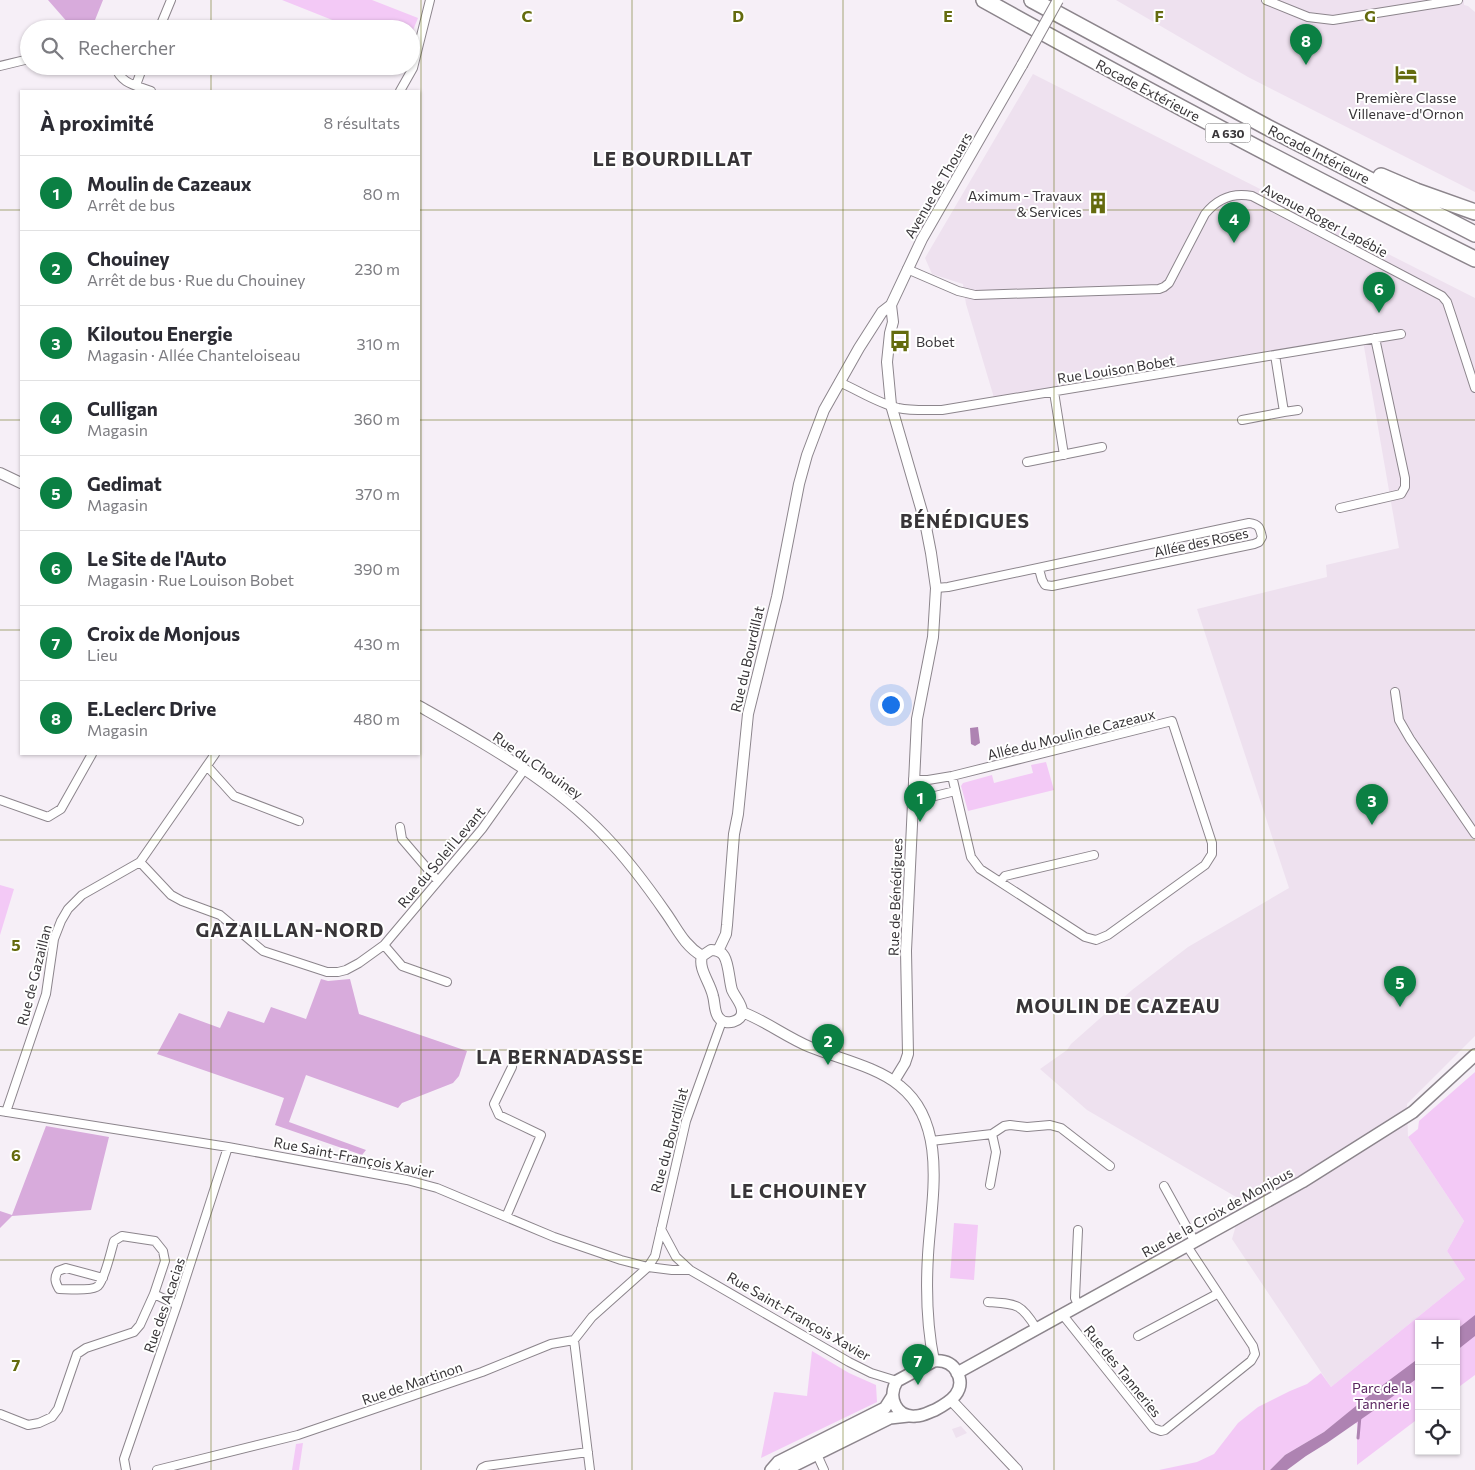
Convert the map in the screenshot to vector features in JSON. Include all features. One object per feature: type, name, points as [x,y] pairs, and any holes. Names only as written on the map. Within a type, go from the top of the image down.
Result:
[{"type":"highway","name":"Rocade Extérieure","points":[[984,0],[1256,148],[1475,259]]},
{"type":"highway","name":"Rocade Intérieure","points":[[1032,0],[1265,126],[1475,234]]},
{"type":"highway","points":[[1265,126],[1416,191],[1475,212]]},
{"type":"main road","name":"Rue de la Croix de Monjous","points":[[957,1373],[1302,1182],[1413,1112],[1475,1055]]},
{"type":"main road","points":[[771,1470],[778,1462],[815,1449],[890,1418],[922,1415],[951,1400],[959,1391],[960,1379],[957,1373],[948,1363],[934,1361],[897,1381],[892,1397],[885,1408],[815,1449],[785,1470]]},
{"type":"main road","points":[[892,1397],[897,1408],[908,1416]]},
{"type":"street","points":[[163,20],[171,0]]},
{"type":"street","points":[[420,38],[430,0]]},
{"type":"street","name":"Avenue de Thouars","points":[[839,382],[882,312],[891,305],[922,239],[1058,0]]},
{"type":"street","points":[[1266,0],[1308,17],[1332,20],[1458,0]]},
{"type":"street","points":[[0,66],[20,61]]},
{"type":"street","points":[[118,75],[122,80],[148,90]]},
{"type":"street","points":[[136,85],[140,75]]},
{"type":"street","points":[[401,90],[408,75]]},
{"type":"street","name":"Avenue Roger Lapébie","points":[[907,270],[958,291],[975,295],[1164,288],[1210,208],[1216,202],[1229,196],[1244,194],[1252,196],[1442,296],[1447,302],[1475,388]]},
{"type":"street","name":"Rue de Bénédigues","points":[[891,305],[893,322],[887,362],[891,406],[925,522],[936,588],[933,637],[917,712],[906,951],[908,1054],[894,1081]]},
{"type":"street","name":"Rue Louison Bobet","points":[[839,382],[891,406],[921,410],[942,410],[1401,334]]},
{"type":"street","points":[[1340,508],[1401,494],[1405,487],[1405,478],[1375,338]]},
{"type":"street","points":[[1275,355],[1284,412]]},
{"type":"street","name":"Rue du Bourdillat","points":[[718,951],[726,934],[734,834],[738,814],[748,714],[777,597],[799,484],[807,455],[824,410],[839,382]]},
{"type":"street","points":[[1054,392],[1064,455]]},
{"type":"street","points":[[1242,420],[1298,410]]},
{"type":"street","points":[[1027,462],[1102,447]]},
{"type":"street","points":[[0,474],[20,483]]},
{"type":"street","name":"Allée des Roses","points":[[936,588],[1039,569],[1249,523],[1260,527],[1262,537],[1259,542],[1254,544],[1052,586],[1045,585],[1039,569]]},
{"type":"street","points":[[1395,692],[1399,720],[1475,834]]},
{"type":"street","name":"Rue du Chouiney","points":[[420,707],[480,741],[561,795],[581,812],[606,837],[667,914],[686,944],[702,956]]},
{"type":"street","name":"Allée du Moulin de Cazeaux","points":[[913,780],[928,780],[952,776],[1172,721],[1212,843],[1212,854],[1205,864],[1108,935],[1096,940],[1085,937],[980,869],[971,857],[952,776]]},
{"type":"street","points":[[0,800],[48,817],[62,809],[91,755]]},
{"type":"street","name":"Rue de Gazaillan","points":[[3,1111],[46,994],[54,939],[68,909],[82,895],[140,862],[214,755]]},
{"type":"street","points":[[207,766],[234,796],[299,821]]},
{"type":"street","name":"Rue du Soleil Levant","points":[[140,862],[171,895],[220,915],[256,946],[275,956],[327,972],[338,972],[359,963],[384,944],[482,829],[524,770]]},
{"type":"street","points":[[913,804],[923,799],[955,791]]},
{"type":"street","points":[[400,827],[402,839],[438,881]]},
{"type":"street","points":[[1000,882],[1005,876],[1094,855]]},
{"type":"street","points":[[384,944],[402,966],[447,982]]},
{"type":"street","points":[[742,1012],[737,1020],[727,1022],[722,1021],[718,1017],[712,988],[700,966],[702,956],[711,950],[718,951],[724,956],[732,991],[742,1012],[789,1038],[882,1074],[894,1081],[914,1098],[928,1126],[931,1142],[933,1187],[928,1256],[928,1303],[934,1361]]},
{"type":"street","name":"Rue du Bourdillat","points":[[648,1267],[655,1256],[686,1121],[722,1021]]},
{"type":"street","points":[[506,1216],[541,1135],[499,1115],[494,1104],[512,1067]]},
{"type":"street","name":"Rue Saint-François Xavier","points":[[3,1111],[228,1147],[408,1180],[437,1188],[554,1238],[621,1260],[648,1267],[690,1270]]},
{"type":"street","points":[[931,1142],[992,1134],[1004,1126],[1010,1125],[1027,1127],[1055,1126],[1061,1128],[1110,1166]]},
{"type":"street","points":[[990,1185],[996,1152],[992,1134]]},
{"type":"street","name":"Rue des Acacias","points":[[126,1470],[124,1460],[228,1147]]},
{"type":"street","name":"Rue des Tanneries","points":[[1062,1314],[1149,1424],[1161,1431],[1173,1424],[1253,1358],[1255,1354],[1253,1346],[1217,1294],[1164,1186]]},
{"type":"street","name":"Rue Saint-François Xavier","points":[[661,1229],[676,1257],[690,1270],[849,1362],[871,1373],[897,1381]]},
{"type":"street","points":[[1078,1230],[1075,1298],[1078,1305]]},
{"type":"street","points":[[0,1414],[28,1425],[39,1423],[52,1417],[58,1409],[77,1354],[86,1348],[134,1332],[140,1324],[154,1294],[165,1260],[163,1251],[154,1241],[122,1236],[114,1241],[103,1278],[98,1286],[93,1288],[59,1289],[55,1283],[58,1271],[66,1268],[103,1278]]},
{"type":"street","points":[[590,1470],[574,1340],[592,1317],[648,1267]]},
{"type":"street","points":[[154,1294],[177,1305]]},
{"type":"street","points":[[1138,1336],[1217,1294]]},
{"type":"street","points":[[988,1302],[1014,1304],[1026,1311],[1036,1328]]},
{"type":"street","name":"Rue de Martinon","points":[[157,1470],[298,1435],[482,1372],[551,1344],[574,1340]]},
{"type":"street","points":[[951,1400],[1017,1470]]},
{"type":"street","points":[[815,1449],[824,1470]]},
{"type":"street","points":[[480,1470],[486,1466],[510,1466],[588,1452]]},
{"type":"shaded area","points":[[48,0],[103,0],[95,20],[66,20]]},
{"type":"shaded area","points":[[1116,0],[1464,0],[1464,5],[1475,12],[1475,192],[1248,77]]},
{"type":"shaded area","points":[[1033,74],[1475,298],[1475,1036],[1407,1104],[1408,1137],[1464,1221],[1447,1251],[1465,1279],[1331,1387],[1232,1239],[1243,1201],[1087,1110],[1040,1069],[1067,1050],[1071,1044],[1132,990],[1188,947],[1289,888],[1197,609],[1327,577],[1326,565],[1399,548],[1363,341],[995,401],[966,304],[963,284],[932,274],[925,258]]},
{"type":"shaded area","points":[[978,727],[980,743],[975,746],[971,744],[970,728]]},
{"type":"shaded area","points":[[321,979],[328,981],[350,979],[359,1014],[467,1051],[459,1076],[453,1083],[402,1103],[398,1108],[306,1075],[289,1122],[366,1150],[362,1155],[275,1125],[284,1098],[157,1054],[179,1013],[220,1028],[228,1011],[264,1023],[271,1007],[306,1019]]},
{"type":"shaded area","points":[[46,1126],[109,1137],[91,1210],[12,1216],[0,1228],[0,1211],[12,1215]]},
{"type":"shaded area","points":[[1475,1315],[1475,1336],[1460,1348],[1460,1327]]},
{"type":"shaded area","points":[[1415,1361],[1415,1380],[1287,1470],[1270,1470],[1285,1455],[1324,1432]]},
{"type":"shaded area","points":[[961,1426],[967,1433],[956,1438],[952,1429]]},
{"type":"green space","points":[[282,0],[372,0],[418,18],[417,20],[332,20]]},
{"type":"green space","points":[[1046,762],[1054,790],[968,811],[961,786],[963,783],[992,775],[994,783],[1033,773],[1031,765]]},
{"type":"green space","points":[[0,885],[14,889],[0,935]]},
{"type":"green space","name":"Parc de la Tannerie","points":[[1475,1072],[1475,1375],[1460,1386],[1460,1320],[1415,1320],[1415,1421],[1357,1465],[1357,1424],[1348,1413],[1324,1432],[1285,1455],[1270,1470],[1159,1470],[1197,1462],[1214,1454],[1238,1423],[1258,1407],[1307,1384],[1321,1373],[1331,1387],[1465,1279],[1447,1251],[1464,1221],[1408,1137],[1418,1129],[1419,1121]]},
{"type":"green space","points":[[954,1223],[978,1225],[974,1280],[950,1278]]},
{"type":"green space","points":[[812,1351],[849,1373],[876,1385],[877,1402],[761,1458],[774,1392],[807,1396]]},
{"type":"green space","points":[[303,1443],[299,1470],[292,1470],[296,1444]]},
{"type":"waterway","points":[[1358,1438],[1360,1416]]},
{"type":"place","name":"E.Leclerc Drive","points":[[1306,65]]},
{"type":"place","name":"Première Classe Villenave-d'Ornon","points":[[1406,74]]},
{"type":"place","name":"Aximum - Travaux & Services","points":[[1098,203]]},
{"type":"place","name":"Culligan","points":[[1234,243]]},
{"type":"place","name":"Le Site de l'Auto","points":[[1379,313]]},
{"type":"place","name":"Bobet","points":[[900,341]]},
{"type":"place","name":"Moulin de Cazeaux","points":[[920,822]]},
{"type":"place","name":"Kiloutou Energie","points":[[1372,825]]},
{"type":"place","name":"Gedimat","points":[[1400,1007]]},
{"type":"place","name":"Chouiney","points":[[828,1065]]},
{"type":"place","name":"Croix de Monjous","points":[[918,1385]]},
{"type":"district","name":"LE BOURDILLAT","points":[[673,158]]},
{"type":"district","name":"BÉNÉDIGUES","points":[[965,520]]},
{"type":"district","name":"GAZAILLAN-NORD","points":[[290,929]]},
{"type":"district","name":"MOULIN DE CAZEAU","points":[[1118,1005]]},
{"type":"district","name":"LA BERNADASSE","points":[[560,1056]]},
{"type":"district","name":"LE CHOUINEY","points":[[799,1190]]}]
